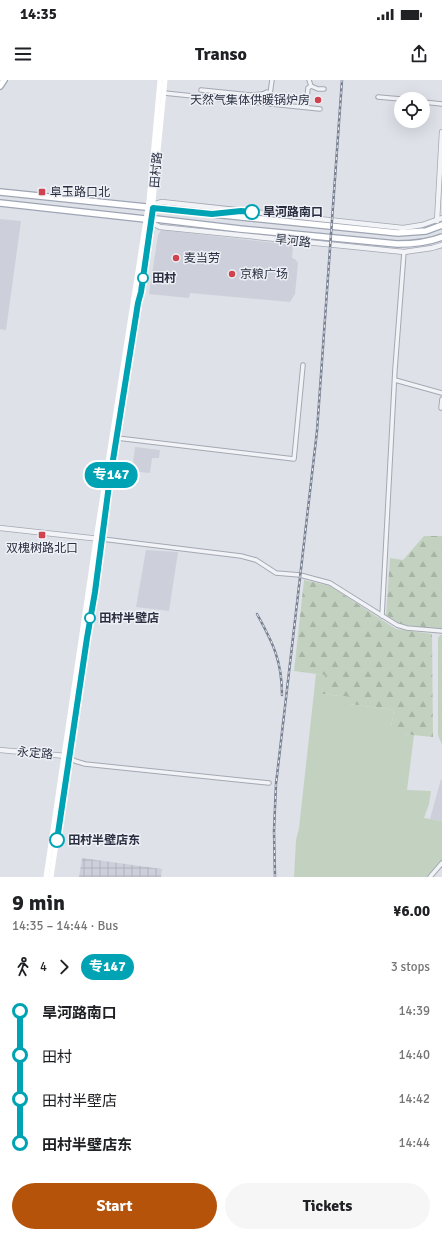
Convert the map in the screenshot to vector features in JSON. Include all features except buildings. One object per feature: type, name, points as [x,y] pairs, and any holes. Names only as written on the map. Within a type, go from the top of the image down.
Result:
[{"type":"main road","points":[[0,86],[4,80]]},
{"type":"main road","name":"田村路","points":[[46,877],[99,539],[141,292],[151,221],[160,80]]},
{"type":"main road","name":"田村路","points":[[51,877],[95,592],[99,539],[145,220],[151,207],[165,80]]},
{"type":"main road","name":"旱河路","points":[[0,192],[398,233],[426,231],[442,225]]},
{"type":"main road","name":"旱河路","points":[[0,203],[151,221],[207,225],[397,244],[414,244],[442,237]]},
{"type":"street","points":[[270,104],[272,80]]},
{"type":"street","points":[[309,80],[311,86],[324,90]]},
{"type":"street","points":[[298,98],[307,99],[308,88],[311,86]]},
{"type":"street","points":[[201,90],[250,95],[263,94],[267,92],[270,94]]},
{"type":"street","points":[[164,93],[320,109]]},
{"type":"street","points":[[261,103],[263,94]]},
{"type":"street","points":[[378,97],[394,98]]},
{"type":"street","points":[[430,103],[442,104]]},
{"type":"street","points":[[440,219],[442,132]]},
{"type":"street","name":"旱河路","points":[[151,207],[162,202],[403,228],[422,225],[440,219]]},
{"type":"street","points":[[212,214],[241,211]]},
{"type":"street","name":"旱河路","points":[[151,221],[160,227],[404,252],[442,245]]},
{"type":"street","points":[[207,225],[235,235]]},
{"type":"street","points":[[382,616],[395,380],[404,252]]},
{"type":"street","points":[[116,438],[294,459],[303,365]]},
{"type":"street","points":[[395,380],[442,393]]},
{"type":"street","points":[[441,408],[442,399]]},
{"type":"street","points":[[0,528],[241,556],[256,560],[276,573],[300,575],[330,583],[397,625],[407,628],[442,631]]},
{"type":"street","name":"永定路","points":[[0,750],[64,756],[70,758]]},
{"type":"street","points":[[70,758],[85,764],[269,782]]},
{"type":"street","points":[[430,877],[442,863]]},
{"type":"shaded area","points":[[0,219],[21,221],[6,330],[0,329]]},
{"type":"shaded area","name":"京粮广场","points":[[161,230],[293,245],[292,258],[298,263],[295,294],[290,302],[190,293],[189,298],[149,294],[158,235]]},
{"type":"shaded area","points":[[135,447],[160,450],[159,458],[152,458],[150,473],[132,471]]},
{"type":"shaded area","points":[[146,550],[178,552],[169,611],[136,607]]},
{"type":"shaded area","points":[[441,779],[442,780],[442,821],[430,819]]},
{"type":"shaded area","points":[[82,858],[162,869],[161,877],[79,877]]},
{"type":"green space","points":[[424,536],[442,536],[442,629],[402,625],[386,615],[390,558],[403,560]]},
{"type":"green space","points":[[304,580],[330,586],[396,629],[432,634],[433,737],[403,734],[391,727],[394,710],[349,704],[349,697],[322,694],[324,675],[294,671]]},
{"type":"green space","points":[[442,635],[442,745],[438,735],[438,638]]},
{"type":"green space","points":[[316,674],[325,675],[322,694],[349,697],[349,704],[394,710],[391,727],[404,728],[403,734],[414,735],[407,790],[431,791],[429,804],[424,818],[442,821],[442,861],[428,877],[294,877],[296,840],[299,828]]},
{"type":"railway","points":[[275,877],[274,831],[276,784],[317,431],[342,80]]},
{"type":"railway","points":[[257,614],[276,653],[282,683],[282,695]]},
{"type":"bus line","name":"专147","points":[[57,840],[102,545],[109,485],[141,292],[153,208],[212,214],[241,211],[252,212]]},
{"type":"place","name":"天然气集体供暖锅炉房","points":[[318,100]]},
{"type":"place","name":"阜玉路口北","points":[[42,192]]},
{"type":"place","name":"旱河路南口","points":[[252,212]]},
{"type":"place","name":"麦当劳","points":[[176,258]]},
{"type":"place","name":"京粮广场","points":[[232,274]]},
{"type":"place","name":"田村","points":[[143,278]]},
{"type":"place","name":"双槐树路北口","points":[[42,535]]},
{"type":"place","name":"田村半壁店","points":[[90,618]]},
{"type":"place","name":"田村半壁店东","points":[[57,840]]}]
